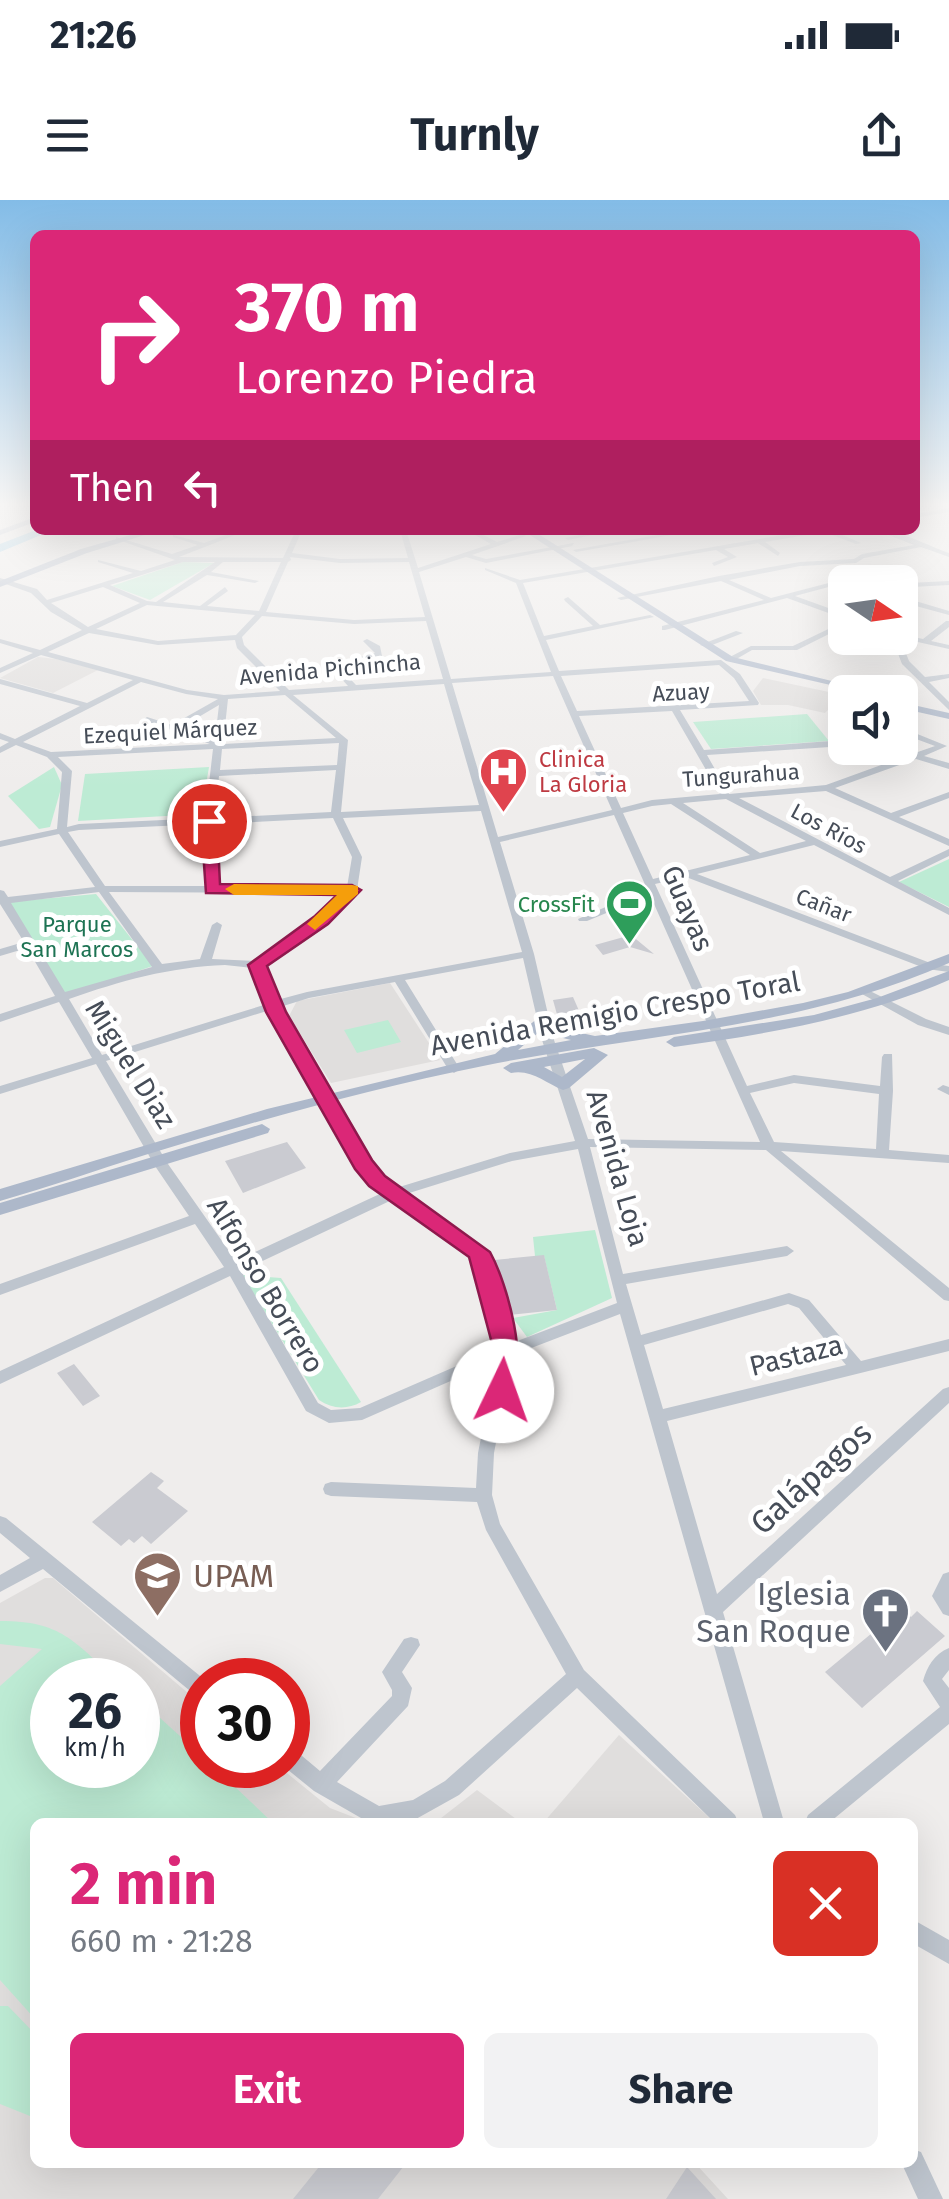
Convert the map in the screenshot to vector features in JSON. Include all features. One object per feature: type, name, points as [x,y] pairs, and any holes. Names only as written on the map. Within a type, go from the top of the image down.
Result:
[{"type":"main road","points":[[629,599],[650,617],[725,660],[828,684]]},
{"type":"main road","points":[[629,599],[725,660],[754,672],[828,688]]},
{"type":"main road","points":[[918,705],[948,709]]},
{"type":"main road","name":"Avenida Remigio Crespo Toral","points":[[713,1031],[866,992],[949,958]]},
{"type":"main road","name":"Avenida Remigio Crespo Toral","points":[[327,1104],[553,1054],[713,1031],[792,1026],[881,1002],[949,972]]},
{"type":"main road","points":[[502,1064],[544,1020],[568,1035],[607,1045]]},
{"type":"main road","points":[[502,1064],[542,1071],[563,1085],[607,1045]]},
{"type":"main road","name":"Avenida Remigio Crespo Toral","points":[[0,1194],[454,1069],[502,1064]]},
{"type":"main road","name":"Avenida Remigio Crespo Toral","points":[[0,1209],[156,1152]]},
{"type":"street","points":[[45,599],[54,610],[88,630],[158,644],[238,637],[262,612],[268,599]]},
{"type":"street","points":[[48,602],[57,599]]},
{"type":"street","points":[[137,599],[146,603]]},
{"type":"street","points":[[159,602],[162,599]]},
{"type":"street","points":[[203,606],[212,599]]},
{"type":"street","name":"Avenida Loja","points":[[424,599],[528,954],[553,1054],[583,1143],[625,1306],[773,1818]]},
{"type":"street","name":"Guayas","points":[[525,599],[713,1031],[770,1146],[949,1296]]},
{"type":"street","points":[[568,599],[599,628]]},
{"type":"street","points":[[669,626],[767,599]]},
{"type":"street","points":[[795,599],[828,613]]},
{"type":"street","points":[[0,671],[146,603],[354,622],[429,620]]},
{"type":"street","points":[[918,604],[949,613]]},
{"type":"street","points":[[540,639],[650,617]]},
{"type":"street","points":[[924,642],[949,623]]},
{"type":"street","name":"Avenida Pichincha","points":[[0,641],[141,680],[224,698],[447,678],[725,660],[751,648],[794,648],[828,629]]},
{"type":"street","points":[[704,645],[739,633]]},
{"type":"street","points":[[0,1018],[158,967],[205,962],[258,965],[322,920],[352,890],[357,856],[336,814],[344,740],[288,695],[240,646],[238,637]]},
{"type":"street","points":[[918,641],[949,647]]},
{"type":"street","points":[[354,688],[333,665],[378,654],[377,648],[367,642]]},
{"type":"street","points":[[902,655],[948,709]]},
{"type":"street","name":"Azuay","points":[[576,714],[754,704],[725,660]]},
{"type":"street","name":"Azuay","points":[[736,676],[754,672]]},
{"type":"street","points":[[924,680],[949,676]]},
{"type":"street","points":[[0,680],[89,706]]},
{"type":"street","points":[[0,750],[141,680]]},
{"type":"street","points":[[174,728],[224,698]]},
{"type":"street","points":[[212,889],[209,821],[224,698]]},
{"type":"street","points":[[676,710],[725,795]]},
{"type":"street","points":[[147,720],[210,740],[218,747]]},
{"type":"street","name":"Ezequiel Márquez","points":[[0,736],[50,754],[344,740]]},
{"type":"street","points":[[918,737],[942,746],[918,755]]},
{"type":"street","points":[[701,753],[828,744]]},
{"type":"street","points":[[50,754],[67,772]]},
{"type":"street","points":[[79,754],[67,772],[62,831],[158,967]]},
{"type":"street","points":[[918,757],[949,766]]},
{"type":"street","name":"Tungurahua","points":[[494,841],[672,800],[827,788],[891,765]]},
{"type":"street","points":[[215,773],[342,766]]},
{"type":"street","points":[[827,788],[949,843]]},
{"type":"street","name":"Los Ríos","points":[[725,795],[949,912]]},
{"type":"street","points":[[890,817],[949,796]]},
{"type":"street","points":[[672,800],[758,856]]},
{"type":"street","points":[[0,844],[62,831],[484,808]]},
{"type":"street","points":[[583,920],[686,873],[812,843]]},
{"type":"street","points":[[889,882],[949,852]]},
{"type":"street","name":"Cañar","points":[[686,873],[949,972]]},
{"type":"street","points":[[1,898],[102,889],[352,890]]},
{"type":"street","points":[[116,910],[125,898],[152,889]]},
{"type":"street","name":"Miguel Diaz","points":[[1,898],[156,1152]]},
{"type":"street","points":[[205,962],[217,925]]},
{"type":"street","points":[[0,953],[30,944]]},
{"type":"street","points":[[0,1090],[307,994],[528,954]]},
{"type":"street","points":[[258,965],[273,1007],[363,1164],[394,1193],[478,1252],[486,1267],[506,1351],[486,1453],[484,1495],[492,1526],[576,1676],[724,1818]]},
{"type":"street","points":[[398,978],[454,1069]]},
{"type":"street","points":[[866,992],[949,1031]]},
{"type":"street","points":[[882,1152],[888,1057]]},
{"type":"street","points":[[742,1091],[794,1080],[887,1091]]},
{"type":"street","points":[[0,1378],[394,1193],[510,1157],[583,1143],[770,1146],[949,1159]]},
{"type":"street","name":"Alfonso Borrero","points":[[156,1152],[232,1267],[312,1408],[330,1416],[362,1414],[506,1351],[625,1306]]},
{"type":"street","points":[[0,1290],[197,1218]]},
{"type":"street","points":[[618,1280],[787,1251]]},
{"type":"street","points":[[636,1342],[789,1298],[804,1304],[855,1365]]},
{"type":"street","name":"Pastaza","points":[[657,1417],[855,1365],[949,1345]]},
{"type":"street","name":"Galápagos","points":[[714,1608],[949,1393]]},
{"type":"street","points":[[331,1489],[484,1495]]},
{"type":"street","points":[[0,1524],[180,1672]]},
{"type":"street","points":[[0,1584],[41,1561]]},
{"type":"street","points":[[949,1580],[942,1596],[949,1608]]},
{"type":"street","points":[[321,1784],[401,1700],[402,1688],[391,1672],[411,1645]]},
{"type":"street","points":[[949,1657],[935,1671],[932,1681],[949,1703]]},
{"type":"street","points":[[310,1775],[378,1817],[416,1809],[452,1788],[576,1676]]},
{"type":"street","points":[[821,1818],[949,1712]]},
{"type":"street","points":[[918,1934],[949,1953]]},
{"type":"street","points":[[916,2168],[931,2199]]},
{"type":"shaded area","points":[[38,657],[98,670],[53,693],[0,678]]},
{"type":"shaded area","points":[[763,678],[828,692],[828,710],[825,713],[788,705],[761,705],[753,691]]},
{"type":"shaded area","points":[[390,983],[440,1060],[331,1083],[289,1016],[297,1001]]},
{"type":"shaded area","points":[[45,1578],[53,1578],[147,1658],[30,1658],[30,1788],[160,1788],[160,1669],[180,1686],[180,1788],[305,1788],[330,1808],[356,1818],[30,1818],[30,2168],[700,2168],[728,2199],[0,2199],[0,1603]]},
{"type":"shaded area","points":[[619,1735],[710,1818],[547,1818]]},
{"type":"shaded area","points":[[477,1790],[515,1818],[441,1818]]},
{"type":"green space","points":[[807,714],[828,741],[711,749],[693,722]]},
{"type":"green space","points":[[54,767],[62,785],[50,827],[39,829],[8,796]]},
{"type":"green space","points":[[209,767],[201,814],[78,821],[85,774]]},
{"type":"green space","points":[[949,859],[949,907],[899,882]]},
{"type":"green space","name":"Parque San Marcos","points":[[96,894],[153,966],[62,996],[8,902]]},
{"type":"green space","points":[[388,1020],[401,1042],[357,1053],[344,1030]]},
{"type":"green space","points":[[595,1230],[612,1298],[527,1337],[513,1318],[557,1310],[544,1256],[535,1256],[533,1237]]},
{"type":"green space","points":[[242,1275],[281,1278],[361,1402],[340,1407],[319,1400]]},
{"type":"green space","points":[[0,1621],[53,1629],[93,1658],[32,1658],[42,1649],[0,1644]]},
{"type":"green space","points":[[30,1660],[30,1788],[160,1788],[160,1718],[180,1736],[180,1788],[236,1788],[268,1818],[30,1818],[30,2013],[0,1980],[0,1686]]},
{"type":"green space","points":[[0,2006],[8,2006],[30,2029],[30,2116],[0,2104]]},
{"type":"building","name":"CrossFit","points":[[631,935],[654,954],[630,947],[603,955],[595,945]]},
{"type":"building","points":[[573,997],[584,1022],[575,1025],[558,1018],[553,1000]]},
{"type":"building","points":[[287,1142],[306,1168],[243,1193],[225,1161]]},
{"type":"building","points":[[544,1255],[557,1310],[509,1315],[494,1260]]},
{"type":"building","points":[[74,1364],[100,1396],[83,1406],[57,1373]]},
{"type":"building","points":[[151,1472],[164,1481],[157,1488],[188,1511],[151,1544],[142,1536],[121,1546],[92,1522]]},
{"type":"building","name":"Iglesia San Roque","points":[[901,1609],[911,1617],[917,1611],[945,1636],[862,1708],[825,1672]]},
{"type":"building","points":[[318,2168],[402,2168],[378,2199],[293,2199]]},
{"type":"building","points":[[688,2168],[716,2199],[666,2199]]},
{"type":"slow traffic","points":[[234,889],[352,890],[315,924]]},
{"type":"place","name":"Clinica La Gloria","points":[[504,814]]},
{"type":"place","name":"CrossFit","points":[[630,946]]},
{"type":"place","name":"UPAM","points":[[158,1618]]},
{"type":"place","name":"Iglesia San Roque","points":[[886,1654]]},
{"type":"route","points":[[209,821],[212,889],[352,890],[322,920],[258,965],[276,1012],[363,1164],[377,1181],[478,1252],[486,1267],[506,1351],[502,1391]]}]
